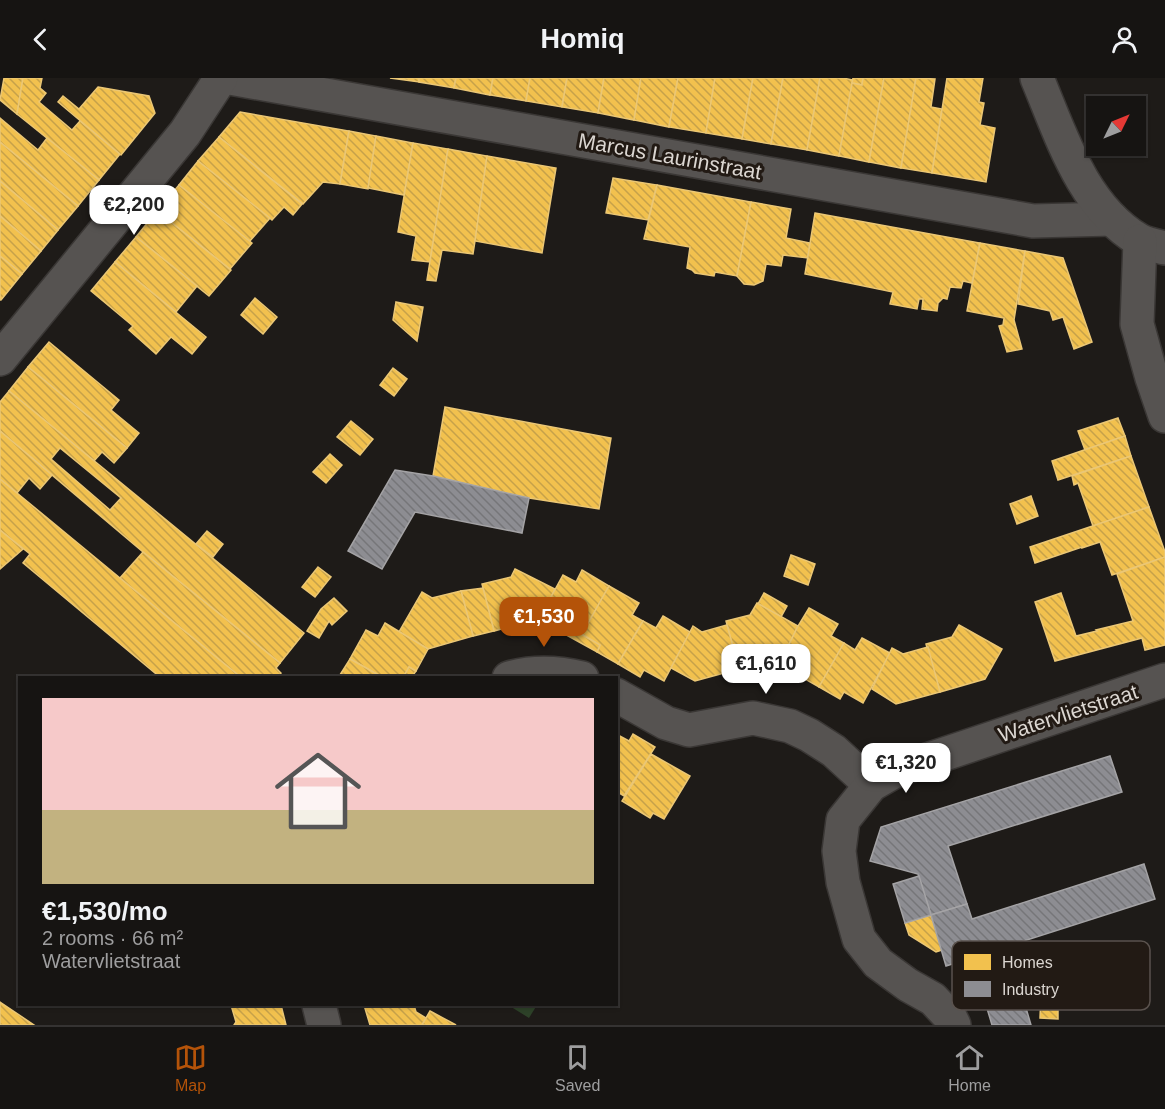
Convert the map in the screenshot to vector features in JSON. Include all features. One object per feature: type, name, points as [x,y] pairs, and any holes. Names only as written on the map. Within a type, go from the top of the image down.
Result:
[{"type":"street","points":[[0,359],[185,133],[220,78]]},
{"type":"street","name":"Marcus Laurinstraat","points":[[230,78],[1033,221],[1112,219]]},
{"type":"street","points":[[1037,78],[1071,158],[1088,189],[1112,219],[1152,244],[1137,324],[1165,416]]},
{"type":"street","points":[[514,676],[559,673],[573,676]]},
{"type":"street","name":"Watervlietstraat","points":[[954,1025],[950,1017],[933,999],[908,985],[878,963],[859,939],[843,882],[839,851],[843,820],[871,785],[897,770],[1165,680]]},
{"type":"street","points":[[618,696],[666,723],[689,730],[753,718],[790,726],[834,751],[871,785]]},
{"type":"street","points":[[319,1006],[324,1025]]},
{"type":"green space","points":[[510,1006],[536,1006],[529,1018]]},
{"type":"building: Homes","points":[[4,78],[23,78],[17,114],[0,100]]},
{"type":"building: Homes","points":[[23,78],[42,78],[40,88],[46,93],[39,102],[72,130],[80,121],[120,154],[99,180],[17,114]]},
{"type":"building: Homes","points":[[390,78],[419,78],[419,82]]},
{"type":"building: Homes","points":[[419,78],[456,78],[454,88],[419,82]]},
{"type":"building: Homes","points":[[456,78],[493,78],[490,95],[454,88]]},
{"type":"building: Homes","points":[[493,78],[530,78],[526,101],[490,95]]},
{"type":"building: Homes","points":[[530,78],[567,78],[562,107],[526,101]]},
{"type":"building: Homes","points":[[567,78],[604,78],[598,113],[562,107]]},
{"type":"building: Homes","points":[[604,78],[641,78],[634,120],[598,113]]},
{"type":"building: Homes","points":[[641,78],[678,78],[669,127],[634,120]]},
{"type":"building: Homes","points":[[678,78],[715,78],[706,133],[669,127]]},
{"type":"building: Homes","points":[[715,78],[753,78],[742,139],[706,133]]},
{"type":"building: Homes","points":[[753,78],[783,78],[771,144],[742,139]]},
{"type":"building: Homes","points":[[783,78],[820,78],[807,150],[771,144]]},
{"type":"building: Homes","points":[[820,78],[853,80],[839,156],[807,150]]},
{"type":"building: Homes","points":[[853,78],[863,78],[862,85],[852,83]]},
{"type":"building: Homes","points":[[863,78],[884,78],[869,162],[839,156],[852,83],[862,85]]},
{"type":"building: Homes","points":[[884,78],[916,78],[901,168],[869,162]]},
{"type":"building: Homes","points":[[916,78],[935,79],[931,107],[942,109],[932,173],[901,168]]},
{"type":"building: Homes","points":[[947,78],[983,78],[979,102],[984,103],[980,125],[995,128],[986,182],[932,173]]},
{"type":"building: Homes","points":[[98,87],[149,96],[155,113],[121,155],[58,102],[63,96],[79,109]]},
{"type":"building: Homes","points":[[240,112],[349,131],[340,184],[323,182],[303,204],[219,137]]},
{"type":"building: Homes","points":[[0,118],[38,150],[47,138],[99,180],[78,206],[0,142]]},
{"type":"building: Homes","points":[[349,131],[376,136],[368,189],[340,184]]},
{"type":"building: Homes","points":[[376,136],[413,143],[404,195],[368,188]]},
{"type":"building: Homes","points":[[219,137],[302,204],[293,215],[284,207],[272,220],[198,161]]},
{"type":"building: Homes","points":[[0,142],[78,206],[58,230],[0,181]]},
{"type":"building: Homes","points":[[413,143],[448,149],[430,262],[412,260],[416,236],[398,232]]},
{"type":"building: Homes","points":[[448,149],[487,156],[473,254],[442,250],[436,281],[427,280]]},
{"type":"building: Homes","points":[[487,156],[556,168],[542,253],[475,241]]},
{"type":"building: Homes","points":[[198,161],[270,218],[249,242],[179,185]]},
{"type":"building: Homes","points":[[613,178],[657,185],[648,220],[606,213]]},
{"type":"building: Homes","points":[[0,181],[58,230],[41,251],[0,216]]},
{"type":"building: Homes","points":[[179,185],[252,243],[230,269],[157,211]]},
{"type":"building: Homes","points":[[657,185],[751,202],[737,276],[715,272],[714,276],[695,273],[687,268],[690,247],[644,239]]},
{"type":"building: Homes","points":[[751,202],[791,209],[786,238],[810,243],[808,258],[783,255],[781,266],[766,264],[763,281],[754,285],[744,284],[737,276]]},
{"type":"building: Homes","points":[[157,211],[231,270],[209,296],[136,237]]},
{"type":"building: Homes","points":[[815,213],[980,243],[972,283],[963,281],[961,288],[950,287],[947,299],[943,298],[938,303],[937,311],[922,309],[923,299],[919,299],[917,309],[890,304],[893,292],[805,274]]},
{"type":"building: Homes","points":[[0,216],[41,251],[22,274],[0,256]]},
{"type":"building: Homes","points":[[136,237],[197,286],[176,312],[115,262]]},
{"type":"building: Homes","points":[[980,243],[1025,251],[1014,320],[1022,349],[1007,352],[999,326],[1003,325],[1004,318],[967,311]]},
{"type":"building: Homes","points":[[1025,251],[1063,258],[1092,342],[1074,349],[1063,317],[1053,320],[1050,311],[1018,304]]},
{"type":"building: Homes","points":[[0,256],[22,274],[1,300],[0,300]]},
{"type":"building: Homes","points":[[115,262],[206,337],[192,354],[171,337],[156,354],[129,330],[133,326],[91,291]]},
{"type":"building: Homes","points":[[255,298],[277,317],[263,334],[241,315]]},
{"type":"building: Homes","points":[[396,302],[423,307],[417,341],[393,320]]},
{"type":"building: Homes","points":[[49,342],[119,400],[111,410],[139,433],[127,448],[28,367]]},
{"type":"building: Homes","points":[[28,367],[127,448],[114,463],[102,452],[94,461],[9,391]]},
{"type":"building: Homes","points":[[393,368],[407,379],[394,396],[380,385]]},
{"type":"building: Homes","points":[[9,391],[304,633],[280,663],[143,552],[0,431],[0,402]],"holes":[[[60,448],[121,498],[110,510],[51,459]]]},
{"type":"building: Homes","points":[[445,407],[611,438],[599,509],[529,498],[433,476]]},
{"type":"building: Homes","points":[[1118,418],[1125,436],[1085,450],[1078,431]]},
{"type":"building: Homes","points":[[351,421],[373,439],[360,455],[337,437]]},
{"type":"building: Homes","points":[[0,431],[52,475],[40,489],[29,478],[17,493],[0,479]]},
{"type":"building: Homes","points":[[1125,436],[1131,456],[1058,480],[1052,461]]},
{"type":"building: Homes","points":[[330,454],[342,465],[326,483],[313,472]]},
{"type":"building: Homes","points":[[1131,456],[1149,507],[1093,526],[1078,483],[1074,485],[1072,476]]},
{"type":"building: Homes","points":[[0,479],[240,676],[159,676],[23,563],[30,554],[0,530]]},
{"type":"building: Homes","points":[[1031,496],[1038,516],[1017,524],[1010,504]]},
{"type":"building: Homes","points":[[1149,507],[1165,557],[1112,575],[1100,542],[1035,563],[1030,547]]},
{"type":"building: Homes","points":[[0,530],[23,549],[0,569]]},
{"type":"building: Homes","points":[[207,531],[223,544],[213,557],[196,544]]},
{"type":"building: Homes","points":[[143,552],[280,663],[276,668],[281,673],[279,676],[240,676],[120,578]]},
{"type":"building: Homes","points":[[791,555],[815,564],[808,585],[784,576]]},
{"type":"building: Homes","points":[[1165,557],[1165,645],[1145,650],[1142,638],[1055,661],[1035,602],[1061,593],[1076,636],[1133,621],[1117,574]]},
{"type":"building: Homes","points":[[318,567],[331,577],[315,597],[302,587]]},
{"type":"building: Homes","points":[[515,569],[555,589],[539,619],[494,631],[482,584],[511,577]]},
{"type":"building: Homes","points":[[582,570],[609,586],[582,634],[563,624],[559,631],[539,619],[563,575],[576,582]]},
{"type":"building: Homes","points":[[609,586],[639,603],[632,615],[643,621],[618,664],[597,652],[600,645],[582,634]]},
{"type":"building: Homes","points":[[483,588],[494,631],[473,636],[461,591]]},
{"type":"building: Homes","points":[[461,591],[473,636],[428,649],[399,632],[422,592],[432,598]]},
{"type":"building: Homes","points":[[764,593],[787,606],[781,617],[758,604]]},
{"type":"building: Homes","points":[[334,598],[347,611],[332,625],[329,621],[319,638],[307,631],[321,609]]},
{"type":"building: Homes","points":[[757,603],[798,626],[783,657],[739,669],[726,621],[750,615]]},
{"type":"building: Homes","points":[[809,608],[838,624],[831,636],[844,643],[819,687],[798,675],[802,667],[783,657]]},
{"type":"building: Homes","points":[[663,616],[690,632],[664,681],[644,670],[640,677],[618,664],[643,621],[656,628]]},
{"type":"building: Homes","points":[[385,623],[428,649],[416,671],[409,667],[404,676],[380,676],[350,659],[366,630],[378,636]]},
{"type":"building: Homes","points":[[563,624],[600,645],[597,652],[559,631]]},
{"type":"building: Homes","points":[[727,625],[739,669],[695,681],[671,668],[693,626],[702,632]]},
{"type":"building: Homes","points":[[959,625],[1002,649],[985,679],[940,692],[926,644],[952,637]]},
{"type":"building: Homes","points":[[862,638],[890,653],[863,703],[844,692],[840,699],[819,687],[844,643],[855,650]]},
{"type":"building: Homes","points":[[928,647],[940,692],[896,704],[872,689],[892,648],[903,654]]},
{"type":"building: Homes","points":[[350,659],[380,676],[339,676]]},
{"type":"building: Homes","points":[[409,667],[416,671],[412,676],[404,676]]},
{"type":"building: Homes","points":[[633,734],[655,747],[624,796],[618,792],[618,735],[629,741]]},
{"type":"building: Homes","points":[[651,754],[690,776],[664,819],[653,813],[650,818],[622,801]]},
{"type":"building: Homes","points":[[931,915],[942,950],[936,952],[909,935],[905,923]]},
{"type":"building: Homes","points":[[0,1002],[34,1025],[0,1025]]},
{"type":"building: Homes","points":[[231,1006],[281,1006],[286,1025],[234,1025],[236,1022]]},
{"type":"building: Homes","points":[[364,1006],[414,1006],[416,1012],[426,1018],[422,1025],[370,1025]]},
{"type":"building: Homes","points":[[1040,1010],[1058,1010],[1058,1019],[1040,1018]]},
{"type":"building: Homes","points":[[430,1011],[456,1025],[422,1025]]},
{"type":"building: Industry","points":[[395,470],[433,476],[529,498],[522,533],[415,512],[382,569],[348,551]]},
{"type":"building: Industry","points":[[1110,756],[1122,792],[948,846],[967,904],[931,915],[918,874],[870,861],[881,827]]},
{"type":"building: Industry","points":[[1144,864],[1155,899],[1024,941],[952,941],[952,964],[946,966],[931,915],[967,904],[972,919]]},
{"type":"building: Industry","points":[[919,876],[931,915],[905,923],[893,884]]},
{"type":"building: Industry","points":[[988,1010],[1027,1010],[1031,1025],[992,1025]]}]
